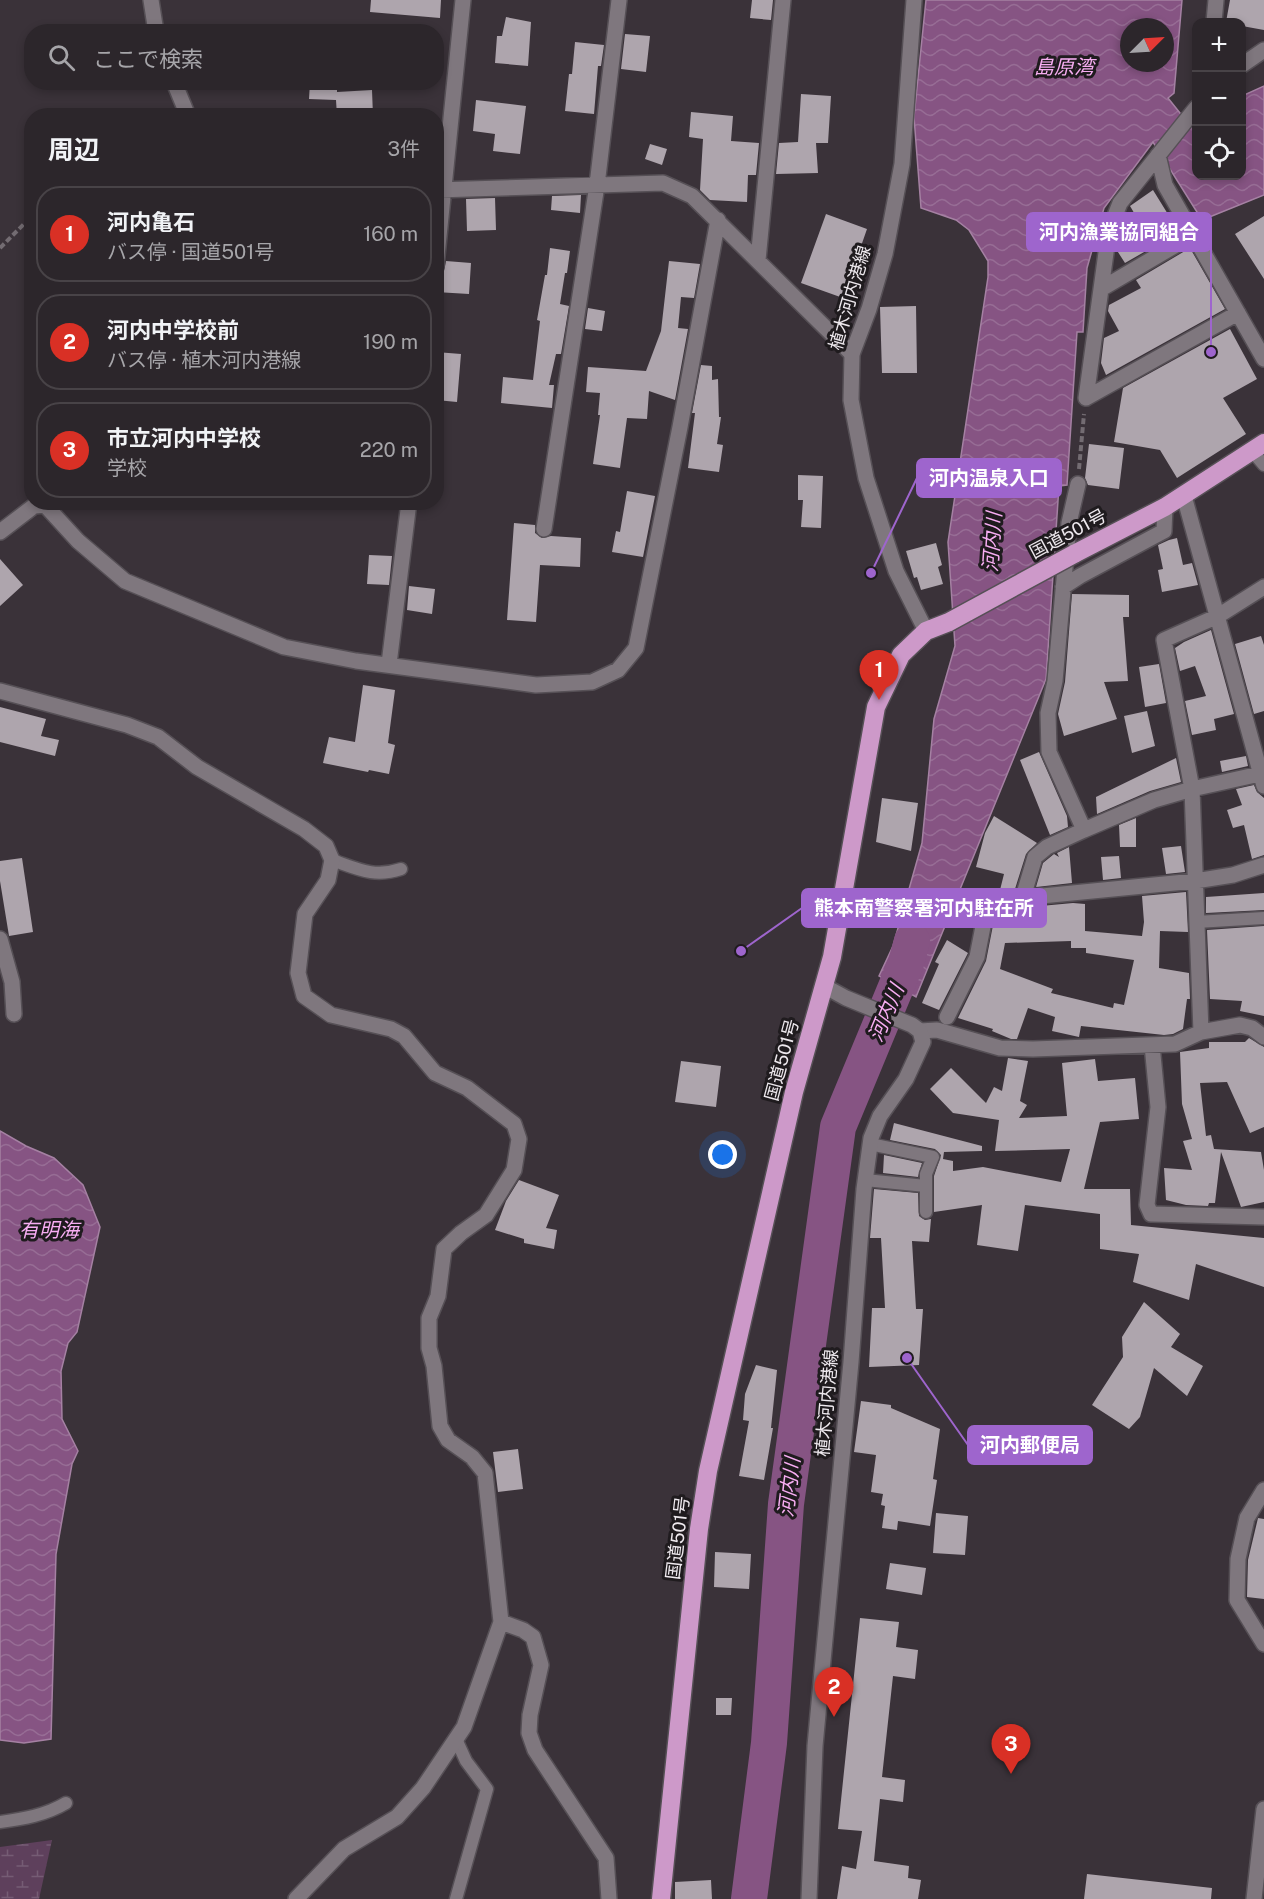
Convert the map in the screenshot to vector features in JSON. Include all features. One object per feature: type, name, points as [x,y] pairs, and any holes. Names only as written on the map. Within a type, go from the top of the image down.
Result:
[{"type":"highway","name":"国道501号","points":[[661,1899],[698,1541],[708,1471],[794,1092],[831,957],[876,707],[901,655],[926,632],[1165,507],[1260,453]]},
{"type":"street","points":[[151,0],[155,24]]},
{"type":"street","points":[[444,164],[463,0]]},
{"type":"street","points":[[544,529],[597,184],[619,0]]},
{"type":"street","points":[[758,260],[783,0]]},
{"type":"street","name":"植木河内港線","points":[[914,0],[902,164],[885,254],[869,309],[852,354],[851,400],[866,478],[896,572],[926,632]]},
{"type":"street","points":[[1214,18],[1216,0]]},
{"type":"street","points":[[1246,62],[1264,50]]},
{"type":"street","points":[[177,90],[185,108]]},
{"type":"street","points":[[1086,398],[1109,231],[1120,203],[1192,114]]},
{"type":"street","points":[[1158,155],[1165,185],[1264,359]]},
{"type":"street","points":[[444,190],[663,183],[692,196],[852,354]]},
{"type":"street","points":[[50,510],[78,541],[125,581],[284,646],[356,662],[389,664],[536,685],[592,682],[618,670],[636,648],[718,220]]},
{"type":"street","points":[[1101,289],[1193,235]]},
{"type":"street","points":[[1086,398],[1238,313]]},
{"type":"street","points":[[1078,484],[1069,523],[1054,681],[1048,713],[1049,752],[1084,830]]},
{"type":"street","points":[[1023,897],[1035,857],[1047,848],[1154,800],[1192,789],[1263,778],[1184,495]]},
{"type":"street","points":[[1063,587],[1164,531],[1165,507]]},
{"type":"street","points":[[0,532],[29,510]]},
{"type":"street","points":[[389,664],[408,510]]},
{"type":"street","points":[[1201,1032],[1192,789],[1164,640],[1218,616],[1264,587]]},
{"type":"street","points":[[0,691],[127,725],[158,737],[197,767],[304,829],[326,846],[332,860],[328,880],[305,914],[297,973],[304,996],[331,1015],[391,1029],[404,1036],[435,1073],[466,1088],[514,1124],[519,1139],[514,1170],[486,1215],[444,1249],[438,1296],[429,1318],[429,1348],[434,1366],[440,1426],[448,1440],[472,1456],[484,1473],[501,1622],[464,1727],[423,1788],[397,1817],[344,1849],[296,1899]]},
{"type":"street","points":[[947,1017],[977,957],[990,901],[1195,881],[1264,865]]},
{"type":"street","points":[[0,939],[12,982],[14,1014]]},
{"type":"street","points":[[824,986],[916,1028],[937,1030],[1000,1048],[1175,1044],[1201,1032],[1240,1025],[1252,1028],[1264,1036]]},
{"type":"street","name":"植木河内港線","points":[[809,1899],[815,1746],[851,1362],[865,1180],[870,1144],[880,1116],[906,1079],[923,1042],[916,1028]]},
{"type":"street","points":[[1152,1045],[1158,1107],[1147,1205],[1151,1214],[1264,1217]]},
{"type":"street","points":[[1264,1490],[1247,1518],[1238,1559],[1237,1600],[1264,1644]]},
{"type":"street","points":[[501,1622],[523,1630],[533,1637],[542,1665],[530,1715],[529,1733],[535,1749],[606,1858],[609,1899]]},
{"type":"street","points":[[1254,1899],[1264,1809]]},
{"type":"lane","points":[[332,860],[369,873],[387,874],[401,869]]},
{"type":"lane","points":[[1196,922],[1264,918]]},
{"type":"lane","points":[[870,1144],[933,1157],[926,1174],[926,1212]]},
{"type":"lane","points":[[865,1180],[926,1186]]},
{"type":"lane","points":[[456,1739],[466,1761],[487,1789],[456,1899]]},
{"type":"lane","points":[[0,1822],[21,1820],[66,1803]]},
{"type":"path","points":[[0,248],[24,224]]},
{"type":"path","points":[[1078,484],[1086,398]]},
{"type":"green space","points":[[52,1840],[39,1899],[0,1899],[0,1847]]},
{"type":"water","name":"島原湾","points":[[926,0],[1182,0],[1174,93],[1168,98],[1192,128],[1192,180],[1246,180],[1246,94],[1264,86],[1264,195],[1202,220],[1153,142],[1104,208],[1087,268],[1083,332],[1077,332],[1067,485],[1059,486],[1046,679],[916,997],[879,976],[893,946],[922,843],[934,719],[955,646],[948,542],[988,277],[988,261],[969,230],[956,220],[921,208],[914,117]]},
{"type":"water","name":"有明海","points":[[0,1131],[54,1158],[83,1185],[100,1227],[77,1332],[68,1343],[61,1371],[62,1419],[78,1451],[72,1464],[56,1554],[51,1739],[24,1743],[0,1740]]},
{"type":"building","points":[[371,0],[441,0],[440,18],[370,12]]},
{"type":"building","points":[[752,0],[773,0],[771,20],[750,18]]},
{"type":"building","points":[[1230,0],[1264,0],[1264,30],[1246,27],[1246,18],[1227,18]]},
{"type":"building","points":[[506,17],[531,22],[528,66],[495,63],[497,36],[502,36]]},
{"type":"building","points":[[625,34],[650,36],[646,72],[621,69]]},
{"type":"building","points":[[575,42],[604,45],[601,66],[598,66],[594,114],[565,111]]},
{"type":"building","points":[[310,90],[337,90],[337,92],[372,90],[373,108],[336,108],[336,100],[309,99]]},
{"type":"building","points":[[801,94],[831,96],[828,143],[816,143],[818,173],[776,174],[779,143],[798,142]]},
{"type":"building","points":[[476,100],[526,106],[520,154],[493,151],[495,134],[473,131]]},
{"type":"building","points":[[691,112],[733,116],[731,141],[759,143],[756,175],[748,175],[747,202],[710,200],[700,190],[703,139],[689,137]]},
{"type":"building","points":[[650,144],[667,149],[662,165],[645,159]]},
{"type":"building","points":[[1153,190],[1179,232],[1125,263],[1116,249],[1118,237],[1140,223],[1130,206]]},
{"type":"building","points":[[581,195],[580,213],[551,210],[552,196]]},
{"type":"building","points":[[495,198],[496,230],[467,231],[466,199]]},
{"type":"building","points":[[826,214],[867,229],[843,298],[801,283]]},
{"type":"building","points":[[1264,216],[1264,279],[1235,234]]},
{"type":"building","points":[[550,248],[570,251],[560,304],[569,306],[561,354],[556,354],[549,385],[554,385],[552,408],[501,403],[503,377],[533,380],[540,321],[537,320],[545,275],[547,275]]},
{"type":"building","points":[[1190,248],[1225,309],[1106,375],[1101,363],[1104,338],[1119,331],[1108,311],[1109,305],[1141,288],[1136,280]]},
{"type":"building","points":[[446,261],[471,263],[469,294],[444,292]]},
{"type":"building","points":[[669,261],[700,264],[694,298],[681,297],[678,328],[688,329],[675,400],[649,391],[647,419],[627,418],[620,468],[593,464],[600,415],[598,415],[600,393],[586,392],[588,367],[646,371],[661,331]]},
{"type":"building","points":[[916,306],[917,373],[882,373],[880,307]]},
{"type":"building","points":[[588,308],[605,311],[602,331],[585,329]]},
{"type":"building","points":[[1230,329],[1257,379],[1223,398],[1246,434],[1177,478],[1160,450],[1114,442],[1123,388]]},
{"type":"building","points":[[444,353],[461,354],[457,402],[444,401]]},
{"type":"building","points":[[701,365],[712,366],[712,380],[718,379],[719,417],[721,417],[717,444],[723,445],[719,472],[688,468],[695,413],[692,413]]},
{"type":"building","points":[[1089,444],[1124,448],[1119,489],[1088,485],[1085,478]]},
{"type":"building","points":[[798,475],[823,476],[821,528],[801,527],[803,500],[798,500]]},
{"type":"building","points":[[627,491],[655,496],[643,557],[612,552],[616,531],[620,532]]},
{"type":"building","points":[[514,523],[535,525],[535,533],[542,538],[551,536],[581,538],[580,567],[540,565],[536,622],[507,620]]},
{"type":"building","points":[[1177,538],[1183,565],[1192,563],[1198,585],[1162,592],[1158,570],[1163,569],[1158,545]]},
{"type":"building","points":[[936,543],[942,565],[938,567],[943,584],[921,590],[917,577],[914,578],[906,551]]},
{"type":"building","points":[[369,555],[392,556],[389,585],[367,584]]},
{"type":"building","points":[[0,559],[23,585],[0,606]]},
{"type":"building","points":[[409,586],[435,589],[432,614],[407,610]]},
{"type":"building","points":[[1072,594],[1129,595],[1129,617],[1123,617],[1128,681],[1104,682],[1117,719],[1064,736],[1058,714],[1065,682]]},
{"type":"building","points":[[1211,630],[1234,714],[1214,719],[1216,730],[1192,735],[1185,701],[1206,696],[1195,666],[1180,671],[1175,648]]},
{"type":"building","points":[[1261,636],[1264,645],[1264,711],[1254,714],[1235,644]]},
{"type":"building","points":[[1159,664],[1166,703],[1145,707],[1139,667]]},
{"type":"building","points":[[363,685],[395,690],[388,743],[395,745],[389,774],[323,763],[329,737],[355,742]]},
{"type":"building","points":[[0,707],[46,719],[41,736],[59,740],[55,756],[0,742]]},
{"type":"building","points":[[1147,711],[1155,746],[1132,753],[1124,716]]},
{"type":"building","points":[[1039,752],[1067,816],[1068,827],[1050,835],[1020,760]]},
{"type":"building","points":[[1246,756],[1248,766],[1222,772],[1220,761]]},
{"type":"building","points":[[1176,758],[1181,782],[1150,791],[1097,814],[1096,797]]},
{"type":"building","points":[[1254,785],[1257,792],[1264,798],[1264,855],[1252,859],[1244,825],[1233,828],[1227,810],[1242,805],[1236,789]]},
{"type":"building","points":[[882,798],[918,803],[911,851],[876,842]]},
{"type":"building","points":[[994,816],[1037,843],[1026,854],[1015,889],[1000,890],[1004,874],[976,867],[985,833]]},
{"type":"building","points":[[1136,818],[1136,847],[1120,847],[1119,825]]},
{"type":"building","points":[[1181,846],[1185,872],[1166,874],[1162,848]]},
{"type":"building","points":[[1069,847],[1072,883],[1036,887],[1043,863],[1054,854],[1059,857],[1057,853]]},
{"type":"building","points":[[1119,856],[1121,878],[1103,880],[1101,857]]},
{"type":"building","points":[[22,858],[33,932],[9,936],[0,881],[0,861]]},
{"type":"building","points":[[1186,892],[1188,932],[1160,931],[1159,968],[1189,973],[1190,999],[1187,999],[1183,1029],[1164,1035],[1081,1026],[1079,1037],[1052,1031],[1055,1017],[1028,1008],[1017,1039],[1011,1039],[992,1031],[993,1029],[958,1018],[986,961],[996,910],[1073,903],[1085,904],[1085,931],[1142,936],[1144,922],[1142,896]],"holes":[[[1071,941],[1071,948],[1086,948],[1086,953],[1134,960],[1124,1005],[1114,1003],[1113,1008],[1051,993],[1053,989],[1000,969],[1005,943]]]},
{"type":"building","points":[[1264,893],[1264,910],[1206,913],[1206,897]]},
{"type":"building","points":[[1264,926],[1264,1016],[1240,1011],[1242,1001],[1210,999],[1207,930]]},
{"type":"building","points":[[947,940],[968,953],[939,1010],[922,1003],[939,964],[935,962]]},
{"type":"building","points":[[1249,1038],[1264,1047],[1264,1127],[1250,1133],[1227,1082],[1200,1083],[1206,1136],[1211,1135],[1214,1149],[1261,1152],[1264,1170],[1264,1202],[1241,1207],[1221,1152],[1215,1203],[1209,1203],[1208,1206],[1186,1205],[1166,1200],[1164,1168],[1192,1170],[1183,1141],[1192,1139],[1182,1104],[1180,1052],[1209,1048],[1209,1042],[1245,1042]]},
{"type":"building","points":[[1008,1058],[1028,1061],[1020,1101],[1027,1105],[1019,1118],[1067,1116],[1062,1063],[1095,1059],[1098,1081],[1135,1078],[1139,1119],[1100,1122],[1084,1189],[1130,1189],[1131,1225],[1264,1238],[1264,1287],[1196,1264],[1189,1300],[1133,1282],[1139,1254],[1100,1249],[1100,1214],[1025,1205],[1018,1251],[977,1245],[982,1205],[934,1212],[934,1176],[941,1155],[935,1149],[890,1140],[894,1123],[982,1146],[982,1151],[944,1152],[943,1159],[953,1161],[953,1171],[983,1167],[1061,1182],[1070,1149],[995,1151],[999,1120],[953,1113],[930,1089],[951,1068],[986,1103],[994,1087],[1002,1091]]},
{"type":"building","points":[[681,1061],[721,1066],[716,1107],[675,1102]]},
{"type":"building","points":[[884,1155],[922,1163],[918,1177],[883,1173]]},
{"type":"building","points":[[519,1180],[559,1195],[546,1228],[557,1230],[554,1249],[524,1243],[524,1239],[495,1230],[506,1201]]},
{"type":"building","points":[[874,1189],[918,1193],[919,1216],[925,1220],[931,1219],[929,1242],[912,1241],[916,1309],[923,1309],[919,1365],[869,1367],[872,1308],[885,1308],[881,1238],[870,1238]]},
{"type":"building","points":[[1144,1302],[1180,1334],[1171,1347],[1203,1366],[1187,1396],[1154,1368],[1140,1417],[1129,1429],[1092,1405],[1123,1357],[1122,1337]]},
{"type":"building","points":[[756,1365],[777,1370],[771,1428],[773,1428],[764,1480],[739,1476],[749,1421],[743,1420],[745,1394]]},
{"type":"building","points":[[861,1401],[891,1405],[891,1408],[940,1429],[933,1479],[937,1480],[930,1526],[898,1521],[897,1530],[882,1528],[885,1506],[881,1505],[883,1494],[871,1492],[876,1455],[854,1452]]},
{"type":"building","points":[[518,1449],[523,1489],[498,1492],[493,1452]]},
{"type":"building","points":[[936,1513],[968,1516],[965,1555],[933,1553]]},
{"type":"building","points":[[1258,1518],[1264,1519],[1264,1599],[1247,1597],[1248,1560]]},
{"type":"building","points":[[715,1552],[751,1554],[749,1589],[714,1587]]},
{"type":"building","points":[[890,1563],[926,1568],[922,1595],[886,1589]]},
{"type":"building","points":[[860,1618],[899,1622],[896,1647],[918,1650],[915,1679],[893,1676],[882,1777],[905,1780],[903,1802],[880,1799],[874,1861],[909,1866],[908,1878],[921,1880],[918,1899],[837,1899],[842,1866],[856,1869],[862,1831],[838,1829]]},
{"type":"building","points":[[716,1698],[732,1698],[731,1715],[716,1715]]},
{"type":"building","points":[[1087,1874],[1212,1888],[1211,1899],[1084,1899]]},
{"type":"building","points":[[711,1880],[712,1899],[675,1899],[675,1882]]},
{"type":"waterway","name":"河内川","points":[[749,1899],[769,1743],[786,1504],[838,1127],[906,963],[912,941]]},
{"type":"place","name":"河内漁業協同組合","points":[[1211,352]]},
{"type":"place","name":"河内温泉入口","points":[[871,573]]},
{"type":"place","name":"河内亀石","points":[[879,700]]},
{"type":"place","name":"熊本南警察署河内駐在所","points":[[741,951]]},
{"type":"place","name":"河内郵便局","points":[[907,1358]]},
{"type":"place","name":"河内中学校前","points":[[834,1717]]},
{"type":"place","name":"市立河内中学校","points":[[1011,1774]]}]
